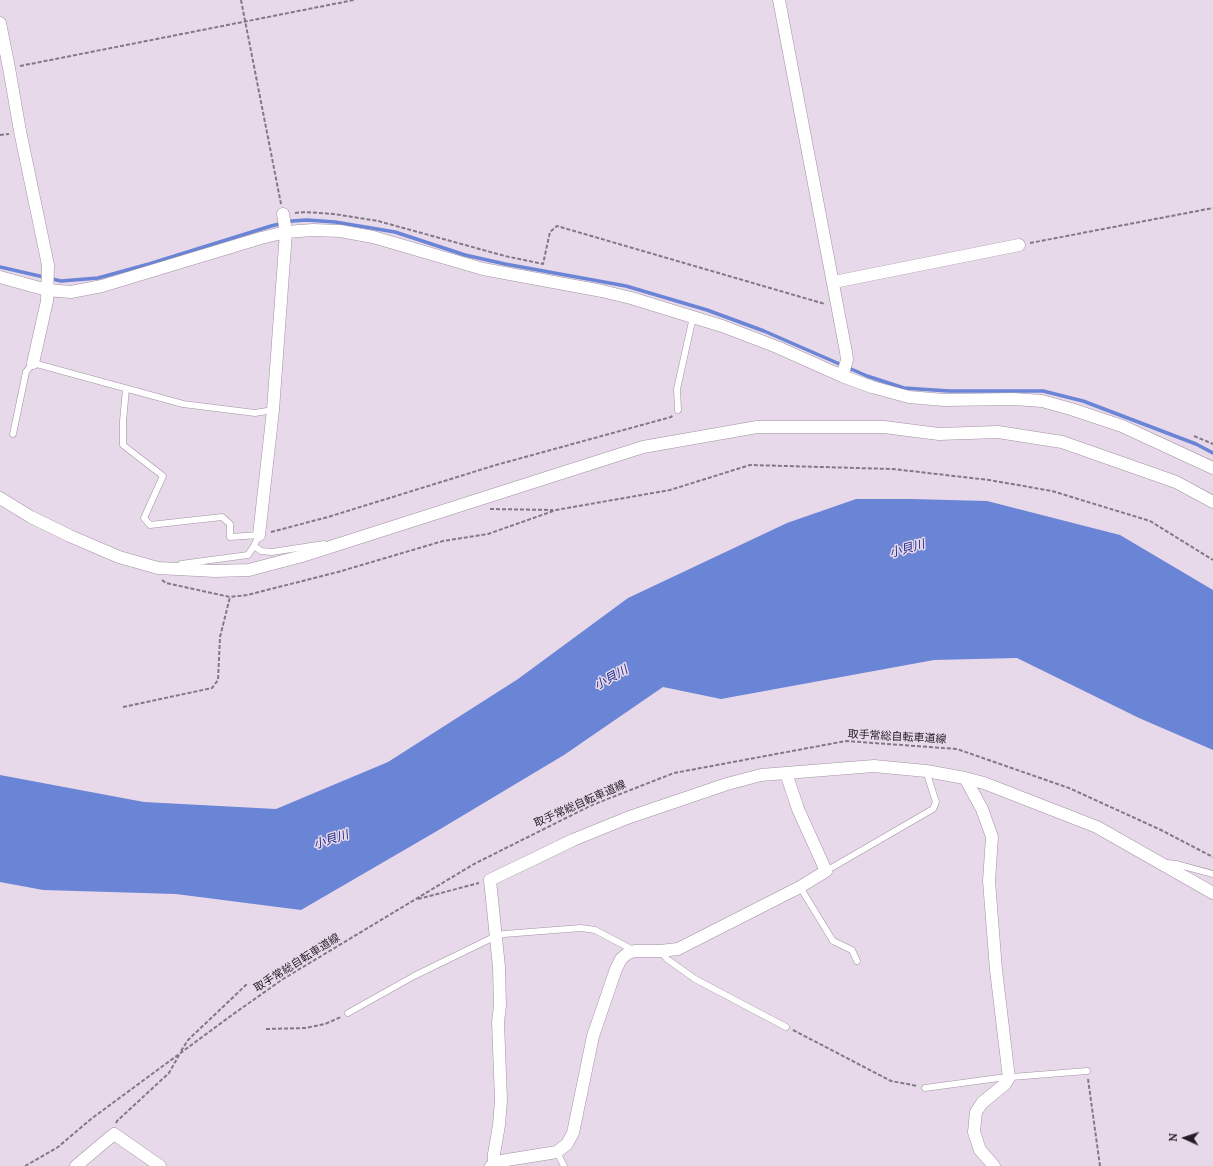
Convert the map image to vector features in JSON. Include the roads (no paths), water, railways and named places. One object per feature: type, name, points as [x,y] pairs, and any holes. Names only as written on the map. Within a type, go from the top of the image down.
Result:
[{"type":"street","points":[[779,0],[834,282],[847,360],[842,376]]},
{"type":"street","points":[[0,24],[5,69],[20,131],[48,265],[47,301],[33,363]]},
{"type":"street","points":[[0,277],[48,283],[72,292],[102,286],[261,238],[284,222]]},
{"type":"street","points":[[284,222],[313,230],[340,231],[373,237],[483,270],[602,291],[722,326],[778,347],[842,376],[872,387],[909,397],[944,400],[1014,399],[1042,401],[1122,426],[1213,468]]},
{"type":"street","points":[[257,540],[273,410],[284,222]]},
{"type":"street","points":[[834,282],[1019,245]]},
{"type":"street","points":[[0,498],[31,517],[119,557],[155,567],[249,570],[302,556],[643,447],[757,428],[884,427],[939,434],[998,432],[1062,442],[1176,482],[1213,502]]},
{"type":"street","points":[[493,1165],[501,1100],[498,1022],[500,1006],[499,975],[490,880],[573,840],[627,818],[676,800],[761,775],[874,766],[926,771],[984,783],[1097,827],[1213,893]]},
{"type":"street","points":[[493,1165],[501,1161],[557,1152],[566,1144],[573,1133],[593,1036],[616,969],[621,959],[628,953],[635,951],[678,949],[800,887],[826,872],[798,809],[786,773]]},
{"type":"street","points":[[965,778],[982,809],[992,837],[989,881],[996,970],[1010,1078],[982,1103],[976,1112],[974,1132],[980,1150],[994,1166]]},
{"type":"street","points":[[76,1166],[114,1134],[160,1166]]},
{"type":"lane","points":[[678,410],[677,389],[693,317]]},
{"type":"lane","points":[[13,434],[26,372],[33,363],[184,404],[255,413],[273,410]]},
{"type":"lane","points":[[126,389],[122,421],[123,445],[163,476],[144,518],[150,525],[222,517],[230,524],[230,537],[257,540]]},
{"type":"lane","points":[[257,540],[261,551],[272,552],[351,540]]},
{"type":"lane","points":[[155,567],[248,555],[257,540]]},
{"type":"lane","points":[[826,872],[933,809],[936,802],[926,771]]},
{"type":"lane","points":[[1161,863],[1176,864],[1213,874]]},
{"type":"lane","points":[[800,887],[833,941],[852,950],[857,961]]},
{"type":"lane","points":[[348,1014],[414,976],[496,936],[504,934],[581,928],[595,930],[635,951]]},
{"type":"lane","points":[[660,951],[667,959],[695,979],[786,1027]]},
{"type":"lane","points":[[925,1088],[961,1082],[1088,1072]]},
{"type":"lane","points":[[557,1152],[564,1166]]},
{"type":"water","name":"小貝川","points":[[856,499],[987,501],[1120,535],[1213,590],[1213,750],[1139,718],[1017,658],[934,660],[721,699],[663,687],[564,755],[301,910],[176,894],[43,890],[0,882],[0,775],[144,802],[276,809],[388,762],[518,679],[628,598],[787,523]]},
{"type":"waterway","points":[[0,267],[61,281],[98,278],[292,221],[307,220],[335,222],[395,232],[465,255],[505,264],[626,286],[707,310],[764,331],[867,376],[904,388],[949,391],[1043,391],[1083,401],[1196,444],[1213,453]]}]
